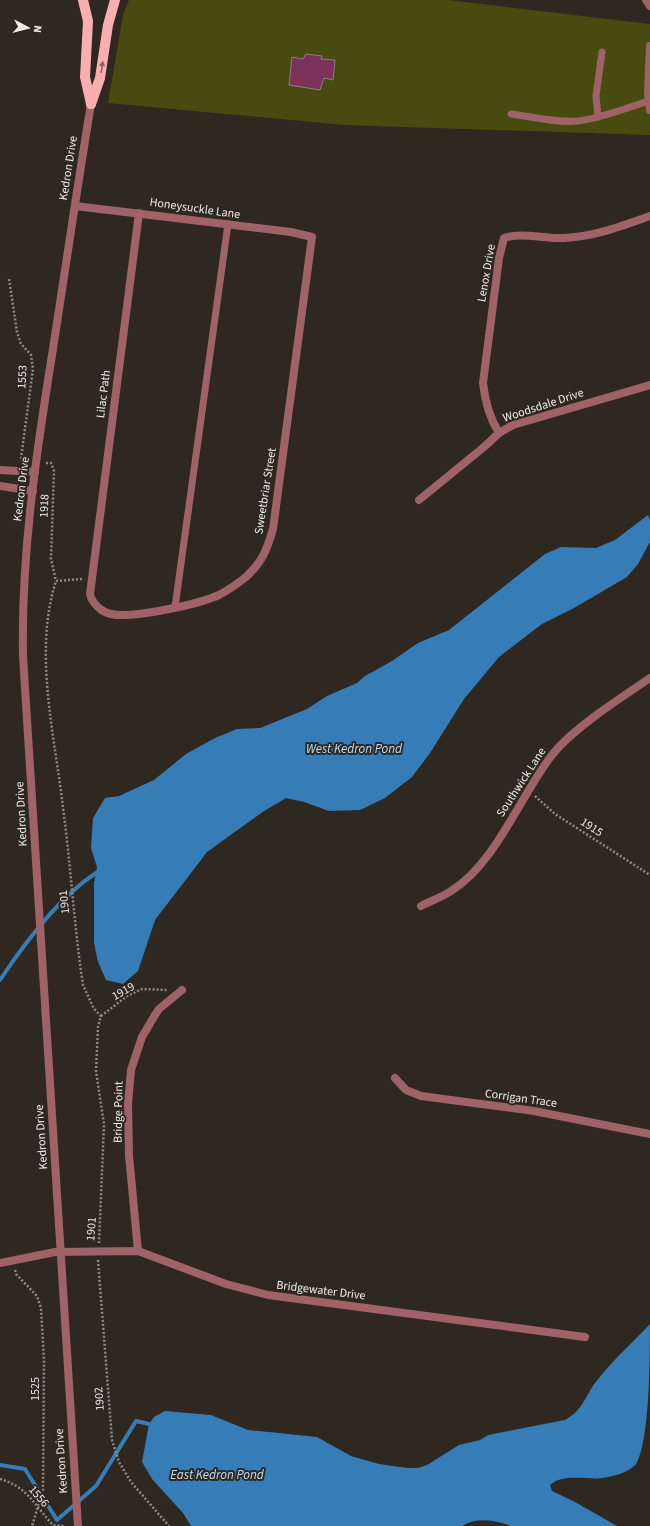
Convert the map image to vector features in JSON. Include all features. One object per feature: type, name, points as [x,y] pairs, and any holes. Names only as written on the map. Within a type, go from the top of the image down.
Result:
[{"type":"main road","points":[[83,0],[87,14]]},
{"type":"main road","points":[[87,0],[85,77],[91,104]]},
{"type":"main road","points":[[91,104],[100,78],[108,25],[115,0]]},
{"type":"street","points":[[646,0],[650,6]]},
{"type":"street","points":[[650,46],[650,110]]},
{"type":"street","name":"Kedron Drive","points":[[78,1526],[40,938],[23,656],[22,610],[24,561],[32,491],[91,104]]},
{"type":"street","name":"Honeysuckle Lane","points":[[75,206],[290,232],[312,237]]},
{"type":"street","name":"Lilac Path","points":[[91,578],[138,213]]},
{"type":"street","name":"Lenox Drive","points":[[499,433],[490,419],[484,400],[483,383],[499,258],[504,238],[514,235],[563,238],[583,236],[623,226],[650,216]]},
{"type":"street","name":"Sweetbriar Street","points":[[91,578],[90,594],[92,601],[110,614],[123,615],[175,607],[218,595],[247,576],[263,559],[270,540],[276,510],[312,237]]},
{"type":"street","name":"Woodsdale Drive","points":[[419,500],[484,448],[499,433],[513,425],[650,385]]},
{"type":"street","points":[[0,470],[35,472]]},
{"type":"street","points":[[0,486],[32,491]]},
{"type":"street","name":"Southwick Lane","points":[[421,906],[452,890],[473,872],[495,845],[528,790],[553,753],[573,734],[650,678]]},
{"type":"street","name":"Bridge Point","points":[[138,1251],[129,1155],[128,1104],[131,1070],[142,1037],[155,1015],[159,1009],[182,990]]},
{"type":"street","name":"Corrigan Trace","points":[[395,1078],[406,1090],[421,1096],[542,1112],[650,1134]]},
{"type":"street","name":"Bridgewater Drive","points":[[0,1263],[14,1259],[60,1252],[138,1251],[226,1284],[268,1295],[585,1337]]},
{"type":"lane","points":[[598,117],[596,96],[602,52]]},
{"type":"lane","points":[[511,114],[562,121],[578,121],[598,117],[649,101]]},
{"type":"lane","points":[[175,607],[228,224]]},
{"type":"path","name":"1553","points":[[9,279],[17,332],[21,344],[31,355],[33,369],[21,458]]},
{"type":"path","name":"1918","points":[[21,458],[51,463],[54,471],[51,559],[56,581]]},
{"type":"path","points":[[56,581],[91,578]]},
{"type":"path","name":"1901","points":[[56,581],[50,600],[46,646],[51,726],[63,807],[83,985],[94,1009],[101,1016],[98,1027],[96,1071],[104,1124],[98,1251]]},
{"type":"path","name":"1915","points":[[528,790],[555,814],[650,875]]},
{"type":"path","name":"1919","points":[[101,1016],[127,996],[142,989],[182,990]]},
{"type":"path","name":"1902","points":[[98,1251],[113,1444],[118,1462],[130,1482],[169,1526]]},
{"type":"path","name":"1525","points":[[14,1259],[16,1274],[38,1296],[41,1308],[44,1361],[43,1490],[32,1526]]},
{"type":"path","name":"1556","points":[[0,1479],[13,1483],[32,1498],[38,1510],[53,1525],[64,1526]]},
{"type":"green space","points":[[129,0],[448,0],[650,24],[650,135],[344,125],[108,103],[123,15]]},
{"type":"water","name":"West Kedron Pond","points":[[648,515],[650,520],[650,542],[638,564],[627,577],[574,608],[542,624],[499,657],[464,699],[430,753],[412,777],[385,798],[360,810],[329,811],[304,802],[286,798],[264,811],[207,852],[155,920],[138,971],[123,984],[106,980],[98,962],[94,943],[94,883],[97,867],[91,848],[93,818],[105,798],[119,796],[154,780],[186,754],[215,738],[237,729],[260,728],[307,709],[327,696],[357,683],[365,676],[392,661],[418,643],[449,630],[545,554],[561,547],[596,548],[615,540]]},
{"type":"water","name":"East Kedron Pond","points":[[650,1324],[647,1418],[641,1453],[636,1464],[621,1474],[603,1478],[561,1479],[550,1485],[552,1491],[575,1502],[617,1526],[511,1526],[499,1522],[480,1520],[462,1526],[191,1526],[183,1513],[152,1479],[142,1462],[149,1424],[154,1417],[165,1411],[211,1415],[248,1430],[317,1437],[351,1456],[379,1464],[418,1468],[427,1465],[459,1445],[480,1440],[488,1435],[565,1420],[571,1416],[583,1403],[601,1375]]},
{"type":"building","points":[[306,54],[322,56],[321,59],[335,60],[333,80],[324,78],[320,90],[289,85],[292,57],[303,59]]},
{"type":"waterway","points":[[0,980],[20,951],[43,922],[69,895],[96,873]]},
{"type":"waterway","points":[[0,1465],[25,1469],[57,1520],[96,1486],[136,1421],[149,1424]]}]
